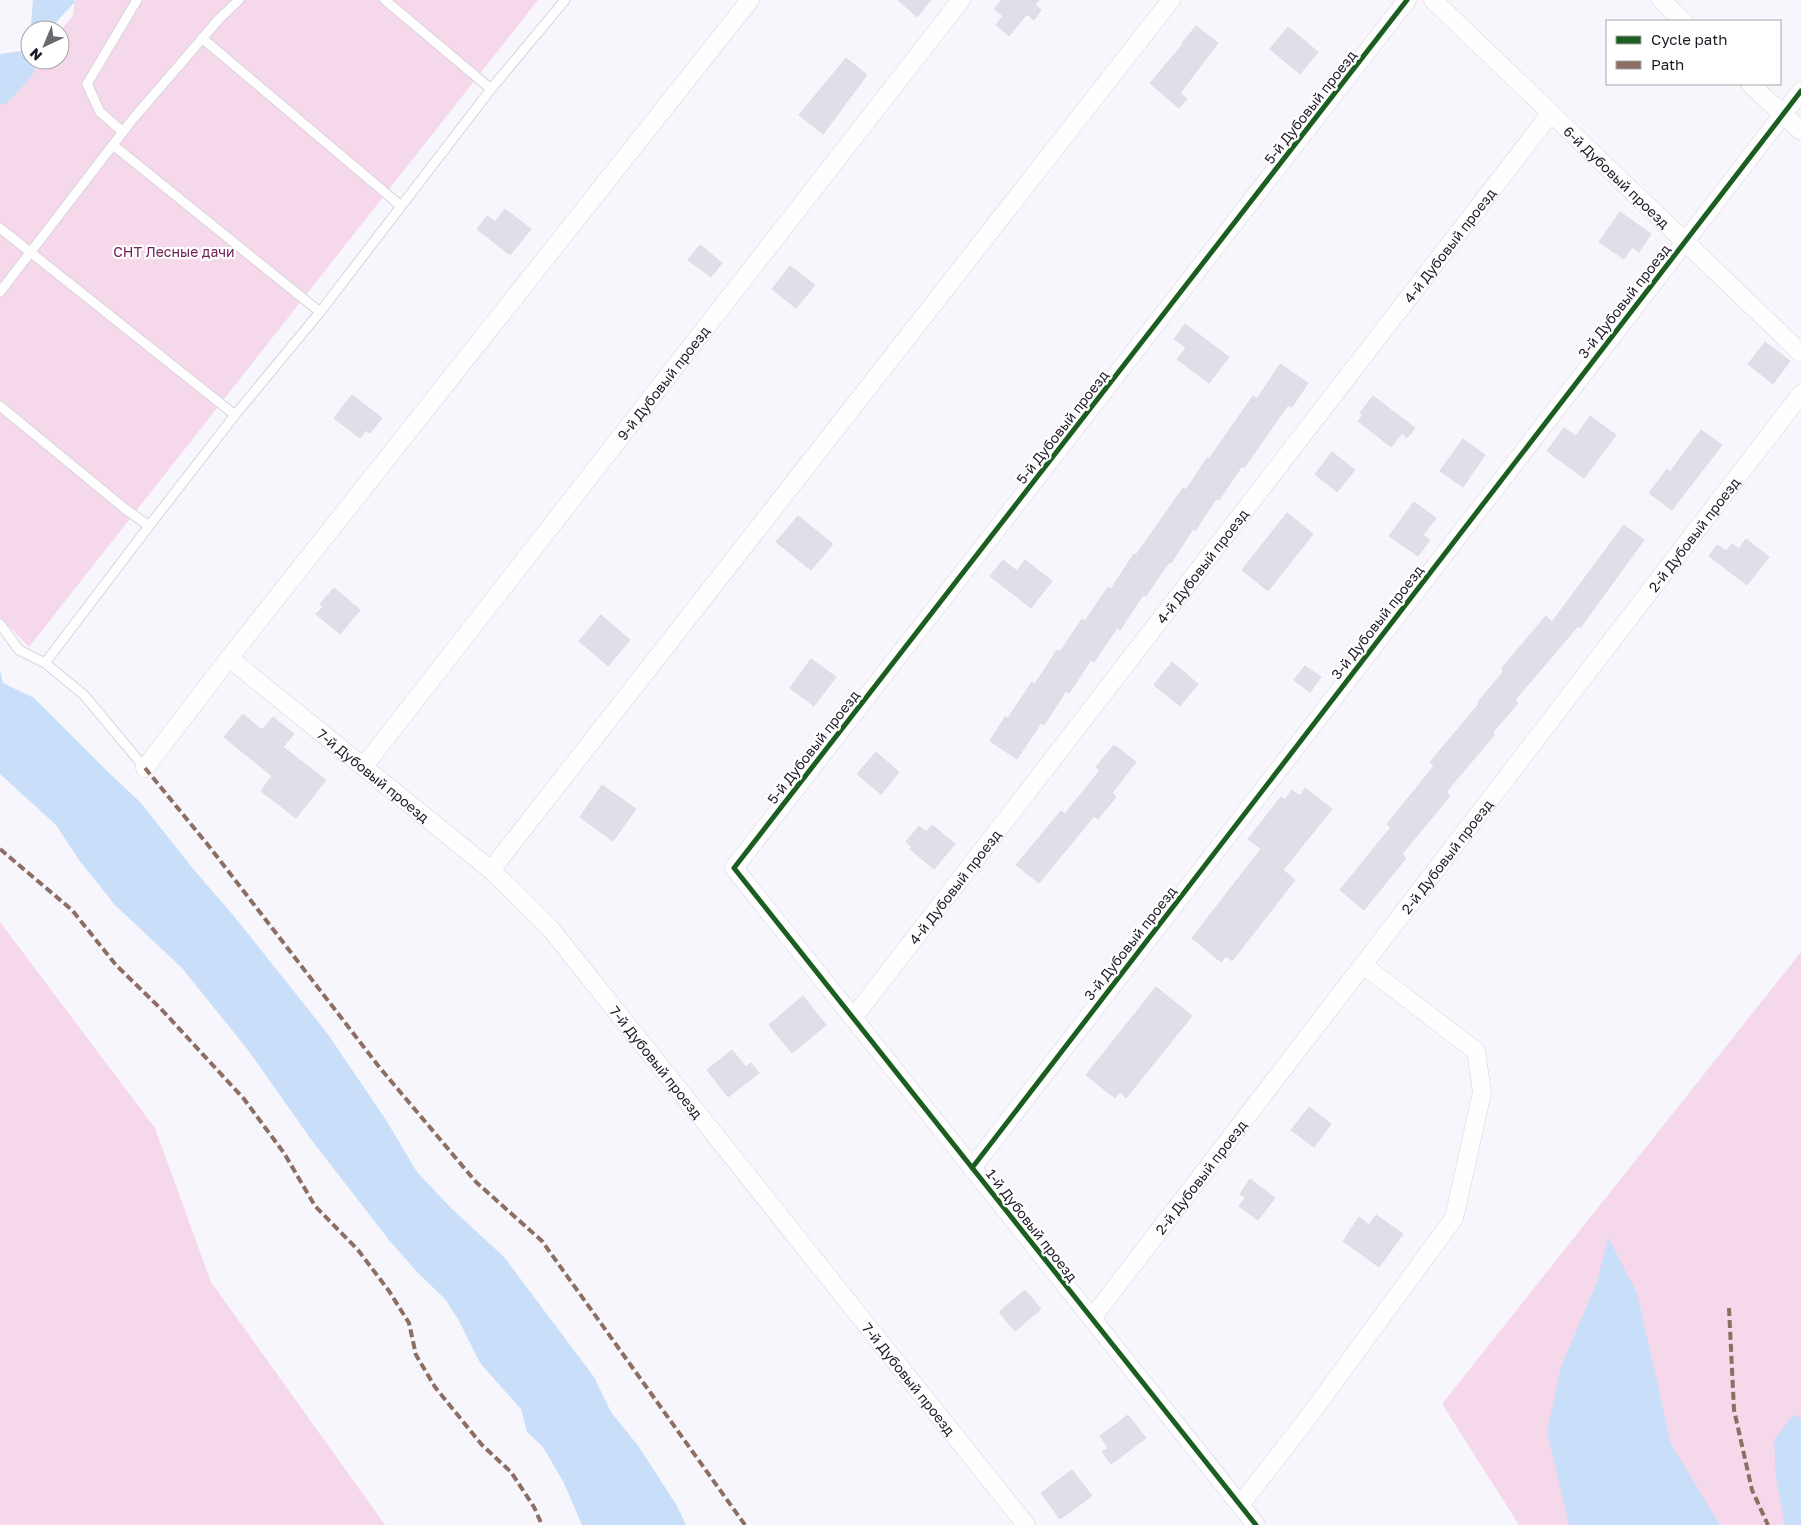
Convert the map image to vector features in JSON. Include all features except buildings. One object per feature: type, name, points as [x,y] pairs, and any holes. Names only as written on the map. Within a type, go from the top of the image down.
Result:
[{"type":"street","points":[[145,768],[229,658],[750,0]]},
{"type":"street","name":"9-й Дубовый проезд","points":[[364,766],[962,0]]},
{"type":"street","points":[[491,870],[1171,0]]},
{"type":"street","name":"5-й Дубовый проезд","points":[[734,868],[1407,0]]},
{"type":"street","name":"6-й Дубовый проезд","points":[[1433,0],[1801,353]]},
{"type":"street","points":[[1661,0],[1683,20]]},
{"type":"street","points":[[1751,85],[1801,131]]},
{"type":"street","name":"3-й Дубовый проезд","points":[[972,1168],[1684,241],[1801,92]]},
{"type":"street","name":"4-й Дубовый проезд","points":[[853,1018],[1550,113]]},
{"type":"street","name":"2-й Дубовый проезд","points":[[1092,1318],[1801,394]]},
{"type":"street","name":"7-й Дубовый проезд","points":[[229,658],[491,870],[550,928],[1026,1525]]},
{"type":"street","name":"1-й Дубовый проезд","points":[[734,868],[1256,1525]]},
{"type":"street","points":[[1240,1505],[1307,1418],[1454,1218],[1482,1092],[1476,1051],[1363,965]]},
{"type":"lane","points":[[123,132],[100,112],[87,84],[137,0]]},
{"type":"lane","points":[[0,292],[123,132],[202,38],[240,0]]},
{"type":"lane","points":[[385,0],[490,89]]},
{"type":"lane","points":[[45,663],[235,415],[320,312],[490,89],[565,0]]},
{"type":"lane","points":[[202,38],[401,206]]},
{"type":"lane","points":[[113,145],[320,312]]},
{"type":"lane","points":[[0,228],[235,415]]},
{"type":"lane","points":[[0,406],[124,508],[149,526]]},
{"type":"lane","points":[[0,624],[19,650],[45,663],[84,695],[145,768]]},
{"type":"green space","name":"СНТ Лесные дачи","points":[[75,0],[538,0],[29,647],[0,617],[0,101],[27,70],[70,70],[70,20],[73,16]]},
{"type":"green space","points":[[0,922],[155,1128],[211,1282],[385,1525],[0,1525]]},
{"type":"green space","points":[[1801,952],[1801,1525],[1519,1525],[1442,1404]]},
{"type":"water","points":[[33,0],[74,0],[75,2],[58,20],[31,20]]},
{"type":"water","points":[[20,51],[20,70],[34,70],[32,76],[7,103],[0,105],[0,54]]},
{"type":"water","points":[[0,670],[3,683],[34,698],[141,803],[194,870],[233,915],[327,1033],[386,1120],[417,1172],[451,1208],[504,1257],[594,1377],[611,1412],[639,1447],[677,1506],[686,1525],[582,1525],[564,1483],[543,1447],[527,1432],[521,1409],[480,1363],[458,1319],[445,1299],[417,1272],[389,1240],[313,1142],[248,1050],[182,968],[115,905],[79,860],[56,825],[0,774]]},
{"type":"water","points":[[1608,1237],[1637,1293],[1671,1444],[1720,1525],[1569,1525],[1547,1432],[1561,1367],[1597,1282]]},
{"type":"water","points":[[1794,1414],[1801,1419],[1801,1525],[1785,1525],[1776,1479],[1774,1440]]},
{"type":"marked path","points":[[145,768],[208,845],[380,1068],[476,1182],[542,1241],[745,1525]]},
{"type":"marked path","points":[[0,849],[72,910],[116,965],[162,1010],[244,1099],[284,1153],[315,1206],[358,1250],[389,1291],[409,1323],[416,1355],[435,1387],[482,1445],[511,1472],[534,1507],[542,1525]]},
{"type":"marked path","points":[[1729,1308],[1734,1410],[1752,1490],[1768,1525]]},
{"type":"cycle path","points":[[1256,1525],[734,868],[1407,0]]},
{"type":"cycle path","points":[[972,1168],[1801,91]]}]
